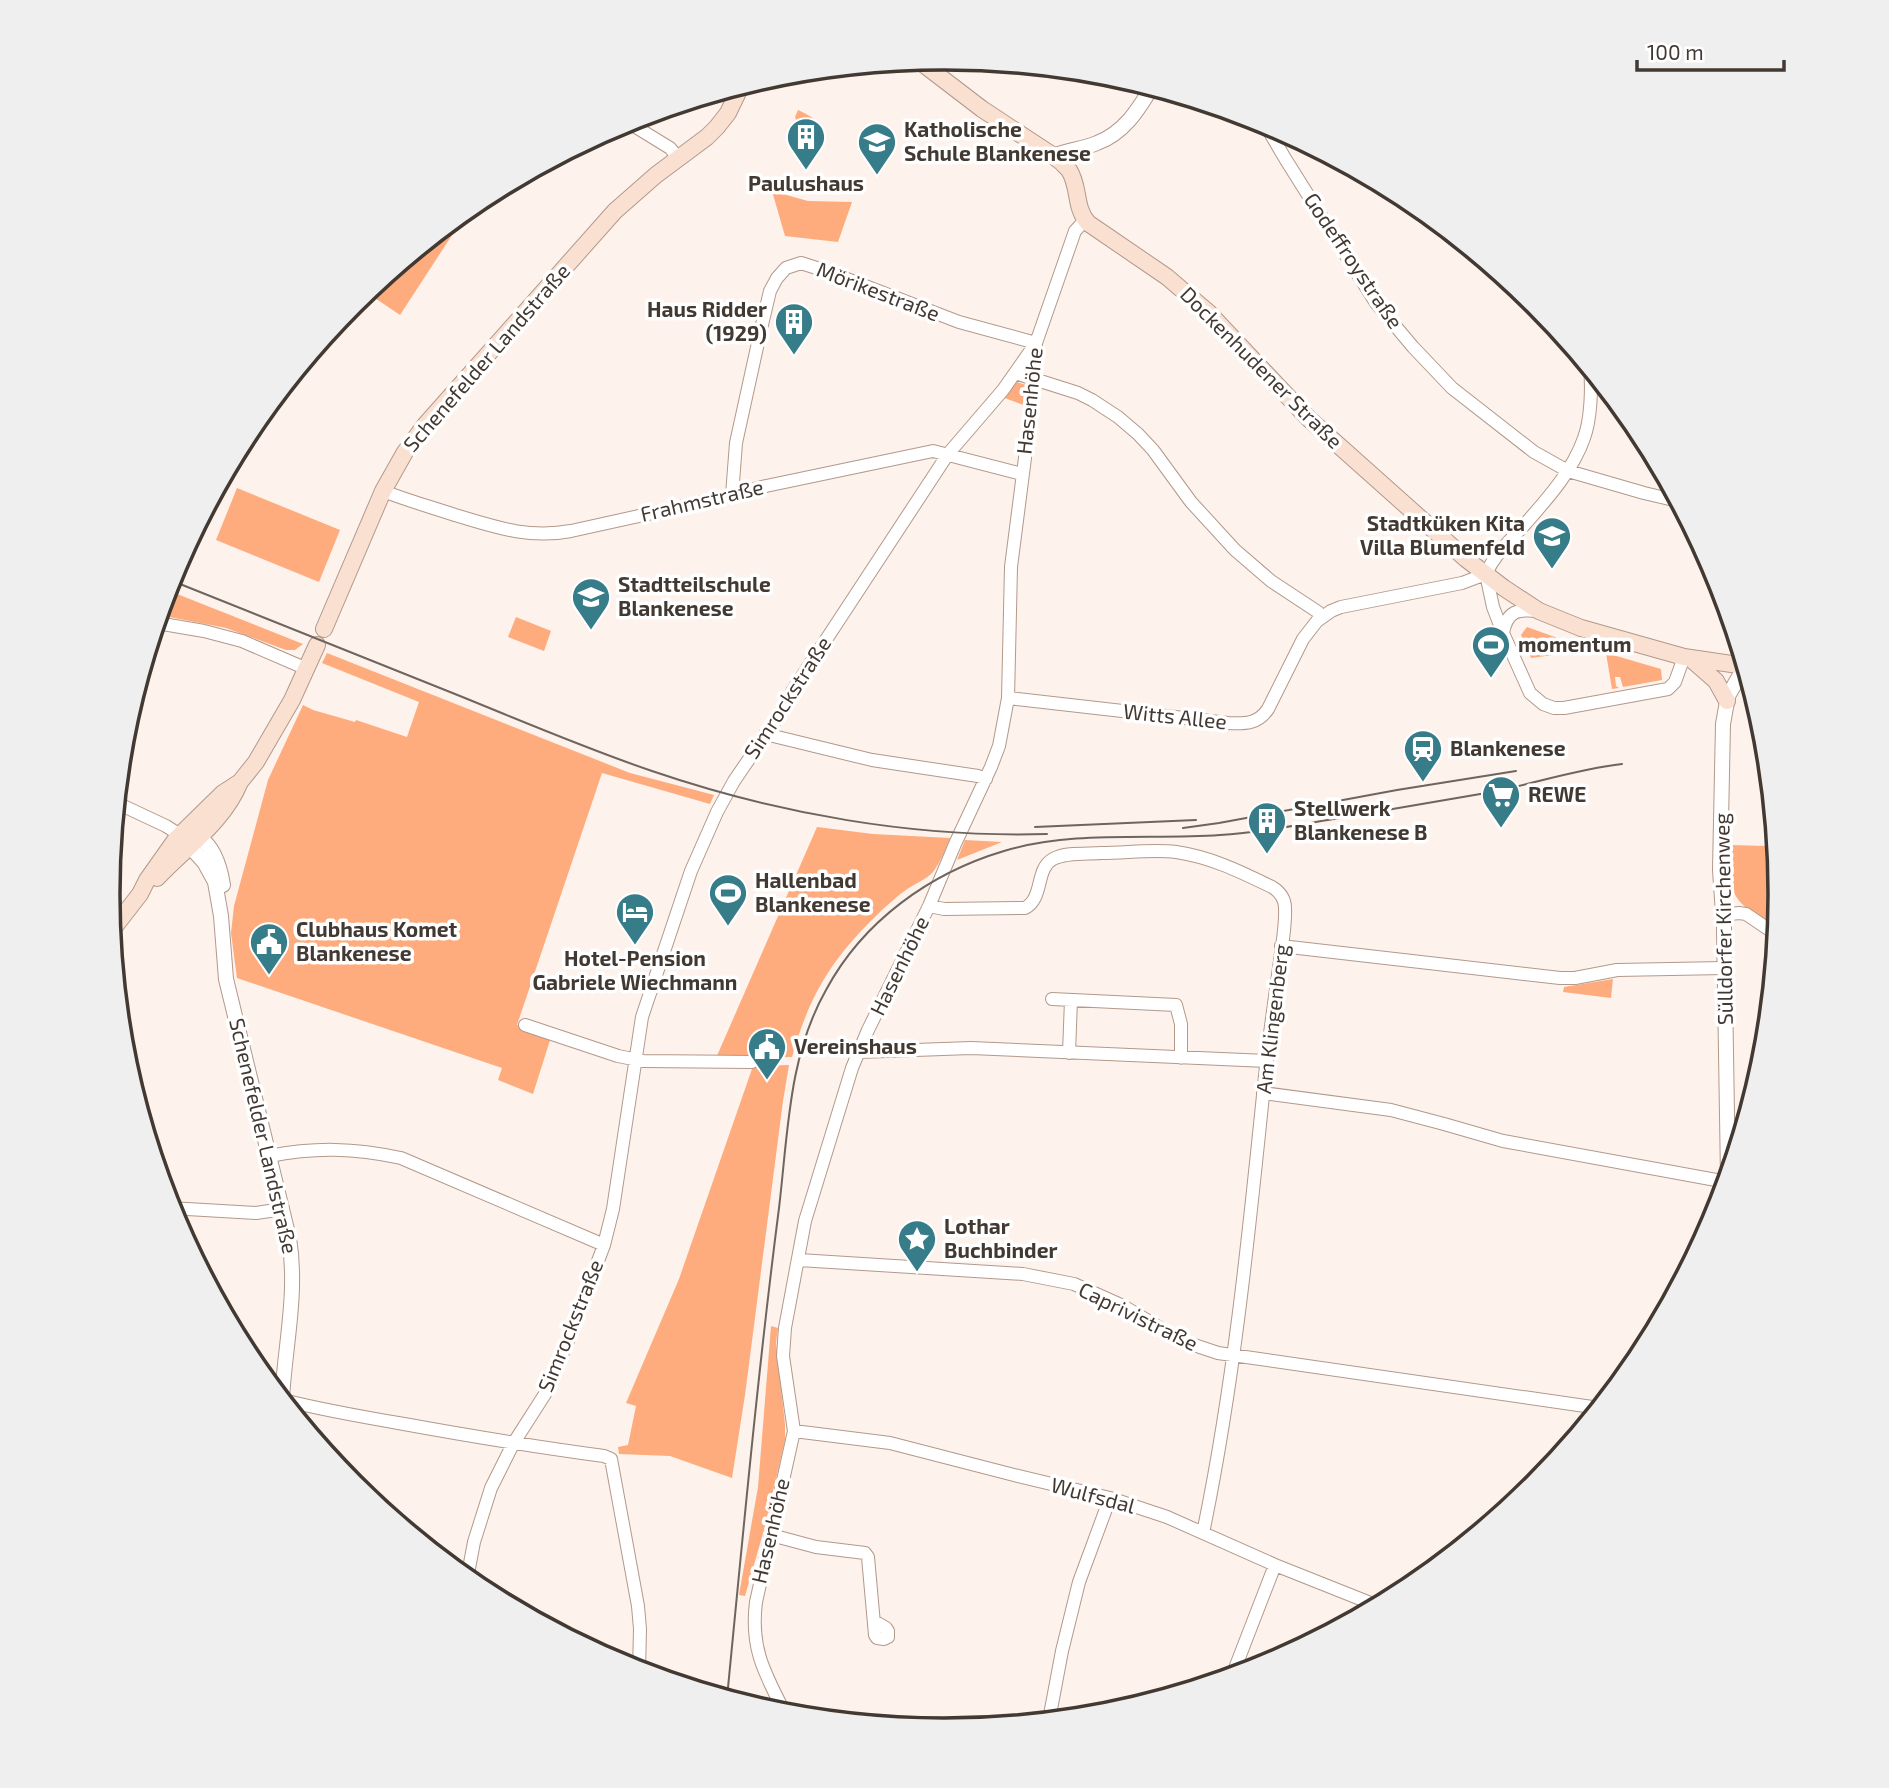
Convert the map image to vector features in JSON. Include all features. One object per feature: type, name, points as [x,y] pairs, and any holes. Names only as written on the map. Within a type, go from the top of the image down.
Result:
[{"type":"main road","points":[[932,70],[982,109],[1066,166],[1076,188],[1079,211],[1085,220]]},
{"type":"main road","name":"Schenefelder Landstraße","points":[[121,919],[190,840],[228,806],[240,782],[256,762],[307,669],[383,491],[405,452],[425,425],[615,212],[656,175],[707,137],[728,113],[736,97]]},
{"type":"main road","name":"Dockenhudener Straße","points":[[1085,220],[1167,277],[1208,312],[1308,418],[1486,574],[1539,611],[1581,628],[1687,658],[1735,665]]},
{"type":"main road","points":[[1687,658],[1716,681],[1727,701]]},
{"type":"street","points":[[1053,156],[1098,143],[1112,135],[1133,117],[1147,95]]},
{"type":"street","points":[[639,129],[670,148],[679,159]]},
{"type":"street","name":"Godeffroystraße","points":[[1274,139],[1376,303],[1452,388],[1534,452],[1568,471],[1667,498]]},
{"type":"street","name":"Hasenhöhe","points":[[779,1701],[763,1670],[755,1635],[756,1602],[793,1431],[783,1356],[785,1328],[805,1221],[852,1068],[929,906],[998,751],[1008,698],[1011,566],[1035,380],[1036,343],[1076,231],[1085,220]]},
{"type":"street","name":"Mörikestraße","points":[[732,495],[736,443],[758,341],[770,291],[786,268],[801,263],[959,322],[1036,343]]},
{"type":"street","name":"Simrockstraße","points":[[469,1567],[481,1517],[502,1462],[545,1394],[572,1332],[604,1245],[613,1209],[642,1017],[691,871],[734,782],[784,708],[793,690],[948,454],[976,423],[1036,343]]},
{"type":"street","points":[[1015,373],[1077,393],[1118,417],[1153,450],[1191,502],[1236,550],[1271,581],[1322,617],[1341,607],[1462,583],[1486,574],[1498,553],[1568,471],[1585,438],[1592,384]]},
{"type":"street","name":"Frahmstraße","points":[[383,491],[498,528],[536,535],[571,531],[933,451],[1022,474]]},
{"type":"street","points":[[1486,574],[1493,607],[1529,690],[1534,697],[1548,706],[1571,707],[1668,689],[1675,682],[1687,658]]},
{"type":"street","points":[[1503,633],[1514,612],[1539,611]]},
{"type":"street","name":"Witts Allee","points":[[1008,698],[1228,723],[1252,723],[1262,718],[1268,709],[1303,639],[1322,617]]},
{"type":"street","points":[[166,624],[242,641],[307,669]]},
{"type":"street","name":"Sülldorfer Kirchenweg","points":[[1728,1150],[1720,870],[1722,743],[1727,701],[1739,677]]},
{"type":"street","points":[[765,734],[872,760],[986,779]]},
{"type":"street","points":[[126,807],[190,840]]},
{"type":"street","name":"Schenefelder Landstraße","points":[[190,840],[211,871],[216,888],[226,979],[283,1209],[293,1263],[284,1386]]},
{"type":"street","name":"Am Klingenberg","points":[[929,906],[944,909],[1025,908],[1034,901],[1045,868],[1055,858],[1080,854],[1173,852],[1221,863],[1279,892],[1285,906],[1282,946],[1234,1355],[1203,1533]]},
{"type":"street","points":[[1723,915],[1746,914],[1767,928]]},
{"type":"street","points":[[1282,946],[1560,978],[1618,970],[1724,968]]},
{"type":"street","points":[[1052,999],[1176,1005],[1181,1024],[1181,1058]]},
{"type":"street","points":[[1069,1053],[1070,1000]]},
{"type":"street","points":[[525,1025],[618,1056],[635,1059],[752,1062]]},
{"type":"street","points":[[859,1052],[965,1048],[1267,1061]]},
{"type":"street","points":[[1264,1093],[1391,1110],[1503,1142],[1719,1174]]},
{"type":"street","points":[[269,1156],[304,1150],[333,1149],[368,1151],[401,1158],[604,1245]]},
{"type":"street","points":[[183,1209],[256,1213],[283,1209]]},
{"type":"street","name":"Caprivistraße","points":[[799,1260],[1023,1274],[1074,1284],[1123,1306],[1182,1341],[1202,1349],[1589,1407]]},
{"type":"street","points":[[298,1404],[513,1444],[609,1457],[613,1461],[638,1606],[639,1659]]},
{"type":"street","name":"Wulfsdal","points":[[793,1431],[890,1443],[1110,1498],[1167,1517],[1275,1565],[1366,1601]]},
{"type":"street","points":[[1051,1711],[1079,1582],[1110,1498]]},
{"type":"street","points":[[771,1535],[816,1547],[865,1553],[868,1556],[874,1621]]},
{"type":"street","points":[[1237,1664],[1275,1565]]},
{"type":"shaded area","points":[[798,110],[810,116],[821,128],[818,138],[812,143],[797,131],[795,117]]},
{"type":"shaded area","points":[[772,191],[808,201],[852,202],[838,242],[785,236]]},
{"type":"shaded area","points":[[454,232],[400,315],[375,298],[401,274]]},
{"type":"shaded area","points":[[1014,381],[1029,388],[1026,406],[1002,397]]},
{"type":"shaded area","points":[[237,488],[340,530],[319,582],[216,540]]},
{"type":"shaded area","points":[[177,594],[303,644],[295,650],[286,650],[226,628],[169,617]]},
{"type":"shaded area","points":[[516,617],[551,631],[544,651],[508,637]]},
{"type":"shaded area","points":[[1527,627],[1566,641],[1568,653],[1531,658],[1521,635]]},
{"type":"shaded area","points":[[327,653],[630,773],[714,795],[710,804],[602,773],[517,1025],[551,1037],[533,1094],[498,1080],[502,1068],[237,978],[231,933],[234,906],[268,780],[303,705],[407,737],[419,702],[322,663]]},
{"type":"shaded area","points":[[1606,653],[1661,669],[1662,680],[1623,687],[1620,677],[1615,677],[1616,686],[1619,688],[1612,689]]},
{"type":"shaded area","points":[[817,827],[873,834],[950,838],[933,872],[881,911],[836,961],[815,995],[792,1057],[716,1058]]},
{"type":"shaded area","points":[[965,840],[1002,842],[957,860]]},
{"type":"shaded area","points":[[1730,845],[1766,846],[1767,924],[1736,897],[1729,876]]},
{"type":"shaded area","points":[[1613,979],[1611,998],[1563,992],[1564,987]]},
{"type":"shaded area","points":[[789,1065],[732,1478],[670,1456],[619,1454],[618,1447],[628,1445],[636,1406],[626,1403],[679,1279],[753,1066]]},
{"type":"shaded area","points":[[771,1326],[778,1328],[776,1343],[785,1440],[745,1596],[739,1595],[758,1487]]},
{"type":"tram line","points":[[181,584],[580,744],[652,771],[748,800],[897,827],[947,832],[1047,834]]},
{"type":"tram line","points":[[728,1689],[758,1391],[788,1124],[797,1069],[813,1016],[826,990],[841,965],[879,921],[925,886],[950,872],[977,860],[1030,844],[1084,838],[1193,836],[1261,831],[1492,792],[1622,764]]},
{"type":"tram line","points":[[1183,828],[1516,771]]},
{"type":"tram line","points":[[1035,827],[1196,820]]},
{"type":"place","name":"Paulushaus","points":[[806,171]]},
{"type":"place","name":"Katholische Schule Blankenese","points":[[877,176]]},
{"type":"place","name":"Haus Ridder (1929)","points":[[794,356]]},
{"type":"place","name":"Stadtküken Kita Villa Blumenfeld","points":[[1552,570]]},
{"type":"place","name":"Stadtteilschule Blankenese","points":[[591,631]]},
{"type":"place","name":"momentum","points":[[1491,679]]},
{"type":"place","name":"Blankenese","points":[[1423,783]]},
{"type":"place","name":"REWE","points":[[1501,829]]},
{"type":"place","name":"Stellwerk Blankenese B","points":[[1267,855]]},
{"type":"place","name":"Hallenbad Blankenese","points":[[728,927]]},
{"type":"place","name":"Hotel-Pension Gabriele Wiechmann","points":[[635,946]]},
{"type":"place","name":"Clubhaus Komet Blankenese","points":[[269,976]]},
{"type":"place","name":"Vereinshaus","points":[[767,1081]]},
{"type":"place","name":"Lothar Buchbinder","points":[[917,1273]]}]
